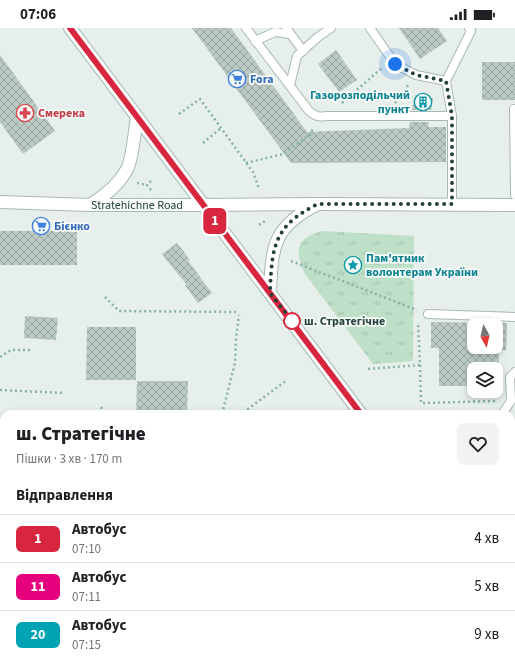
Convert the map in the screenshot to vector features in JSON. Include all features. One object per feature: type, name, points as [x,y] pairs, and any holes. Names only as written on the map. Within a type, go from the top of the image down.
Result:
[{"type":"main road","points":[[70,28],[358,410]]},
{"type":"main road","points":[[90,205],[109,191],[127,171],[137,117]]},
{"type":"main road","name":"Stratehichne Road","points":[[0,202],[90,205],[515,205]]},
{"type":"main road","points":[[270,293],[272,263],[275,245],[279,235],[291,221],[302,212],[318,204]]},
{"type":"lane","points":[[246,28],[314,116],[452,116]]},
{"type":"lane","points":[[290,85],[297,56],[318,37],[331,28]]},
{"type":"lane","points":[[370,28],[395,64],[416,75],[446,81]]},
{"type":"lane","points":[[452,204],[452,116],[446,81],[471,31],[469,28]]},
{"type":"lane","points":[[256,41],[275,32],[288,31],[303,51]]},
{"type":"lane","points":[[514,109],[515,195]]},
{"type":"lane","points":[[428,314],[515,316]]},
{"type":"lane","points":[[505,410],[511,401],[510,377],[515,372]]},
{"type":"path","points":[[328,116],[391,59]]},
{"type":"path","points":[[385,116],[416,75]]},
{"type":"path","points":[[179,114],[200,98],[253,172],[260,191]]},
{"type":"path","points":[[246,162],[275,156],[288,151],[311,134],[314,116]]},
{"type":"path","points":[[203,143],[221,128]]},
{"type":"path","points":[[137,183],[147,184],[152,180]]},
{"type":"path","points":[[147,184],[152,193]]},
{"type":"path","points":[[262,216],[269,227]]},
{"type":"path","points":[[259,225],[265,221]]},
{"type":"path","points":[[291,261],[428,314]]},
{"type":"path","points":[[106,297],[119,311],[236,312]]},
{"type":"path","points":[[428,314],[418,322],[421,403],[511,401]]},
{"type":"path","points":[[223,410],[235,363],[239,315]]},
{"type":"path","points":[[0,357],[11,350],[31,350]]},
{"type":"path","points":[[368,369],[420,365]]},
{"type":"path","points":[[249,410],[287,380]]},
{"type":"path","points":[[0,390],[64,393]]},
{"type":"green space","points":[[322,231],[414,236],[413,361],[373,364],[305,274],[300,259],[299,247],[306,238]]},
{"type":"building","points":[[192,28],[231,28],[307,132],[409,128],[410,122],[429,122],[428,127],[446,127],[446,162],[291,163]]},
{"type":"building","points":[[399,28],[438,28],[447,41],[420,59]]},
{"type":"building","points":[[336,50],[357,80],[339,92],[318,64]]},
{"type":"building","points":[[0,55],[55,131],[23,154],[0,122]]},
{"type":"building","points":[[482,62],[515,62],[515,100],[482,100]]},
{"type":"building","name":"Газорозподільчий пункт","points":[[415,95],[433,98],[431,110],[412,110]]},
{"type":"building","points":[[0,231],[77,231],[77,265],[0,265]]},
{"type":"building","points":[[177,243],[190,260],[188,261],[212,293],[198,303],[185,285],[186,284],[162,254]]},
{"type":"building","points":[[25,316],[58,318],[56,340],[24,338]]},
{"type":"building","points":[[431,322],[467,322],[467,354],[499,354],[499,362],[467,362],[467,386],[439,386],[439,348],[431,348]]},
{"type":"building","points":[[503,323],[507,323],[506,350],[503,350]]},
{"type":"building","points":[[87,327],[136,327],[136,380],[86,380]]},
{"type":"building","points":[[137,381],[188,381],[187,410],[136,410]]},
{"type":"bus line","name":"1","points":[[70,28],[358,410]]},
{"type":"place","name":"Fora","points":[[237,79]]},
{"type":"place","name":"Газорозподільчий пункт","points":[[423,102]]},
{"type":"place","name":"Смерека","points":[[25,113]]},
{"type":"place","name":"Бієнко","points":[[41,226]]},
{"type":"place","name":"Пам'ятник волонтерам України","points":[[353,265]]},
{"type":"place","name":"ш. Стратегічне","points":[[292,321]]},
{"type":"route","points":[[292,321],[293,322],[270,293],[272,263],[275,245],[279,235],[291,221],[302,212],[318,204],[452,204],[452,116],[446,81],[416,75],[395,64]]}]
